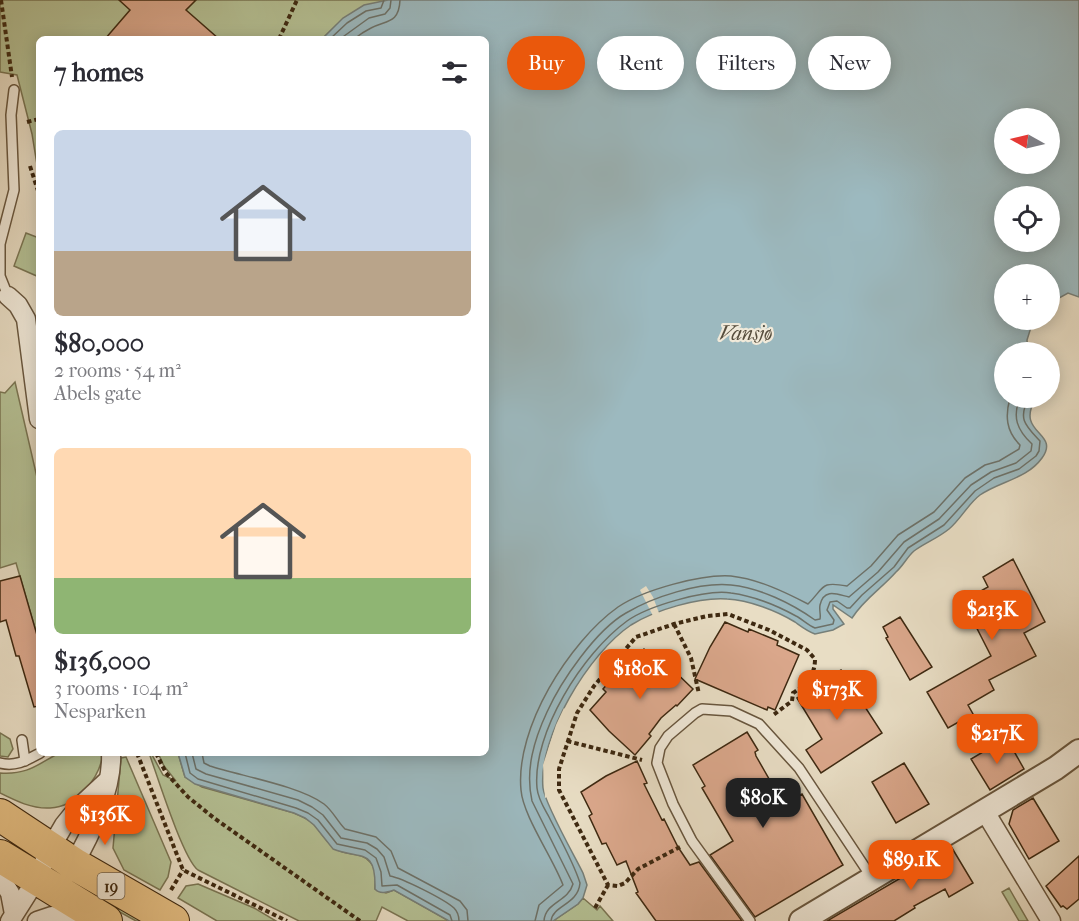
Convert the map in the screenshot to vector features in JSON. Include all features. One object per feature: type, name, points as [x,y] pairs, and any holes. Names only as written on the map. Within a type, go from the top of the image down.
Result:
[{"type":"highway","name":"19","points":[[0,815],[62,857],[171,908]]},
{"type":"highway","name":"19","points":[[0,856],[106,921]]},
{"type":"street","points":[[4,298],[18,305],[26,319],[36,396]]},
{"type":"street","points":[[801,921],[1056,768],[1079,751]]},
{"type":"street","points":[[47,886],[62,857],[87,841],[112,768],[111,756]]},
{"type":"street","points":[[12,917],[47,886],[62,857],[64,825],[77,809],[107,781]]},
{"type":"street","points":[[984,810],[1052,921]]},
{"type":"street","points":[[0,877],[10,893],[12,917]]},
{"type":"street","points":[[37,921],[52,916],[72,921]]},
{"type":"lane","points":[[4,298],[0,276],[0,244],[14,190],[11,115],[14,90]]},
{"type":"lane","points":[[750,921],[692,842],[673,804],[657,763],[660,748],[669,736],[702,709],[731,711],[759,724],[799,768],[872,878]]},
{"type":"lane","points":[[22,740],[25,761]]},
{"type":"lane","points":[[0,763],[18,764],[36,755]]},
{"type":"path","points":[[1,0],[14,90],[23,122],[36,120]]},
{"type":"path","points":[[280,36],[297,0]]},
{"type":"path","points":[[608,885],[559,790],[559,769],[577,713],[594,686],[636,637],[674,624],[707,616],[728,614],[769,630],[807,650],[815,659],[815,669],[810,678],[793,693],[792,700],[772,716]]},
{"type":"path","points":[[674,624],[691,658],[697,688]]},
{"type":"path","points":[[567,741],[640,759]]},
{"type":"path","points":[[138,756],[183,870],[171,908]]},
{"type":"path","points":[[158,756],[166,773],[188,797],[360,921]]},
{"type":"path","points":[[608,885],[618,886],[625,883],[638,869],[679,847]]},
{"type":"path","points":[[183,870],[287,921]]},
{"type":"path","points":[[595,908],[608,885]]},
{"type":"green space","points":[[0,0],[388,0],[343,19],[325,36],[36,36],[36,159],[17,75],[0,72]]},
{"type":"green space","points":[[26,233],[36,237],[36,276],[14,266]]},
{"type":"green space","points":[[15,382],[36,473],[36,632],[16,563],[0,568],[0,392],[5,393]]},
{"type":"green space","points":[[0,733],[10,739],[13,749],[8,757],[0,756]]},
{"type":"green space","points":[[54,756],[102,756],[97,772],[86,790],[60,806],[37,807],[0,793],[0,773],[25,771]]},
{"type":"green space","points":[[150,756],[153,756],[163,775],[176,781],[159,756],[179,756],[185,777],[202,787],[294,813],[307,819],[336,849],[362,856],[370,862],[375,871],[375,889],[386,893],[394,890],[449,921],[408,921],[382,907],[376,921],[299,921],[198,870],[185,850]]},
{"type":"green space","points":[[126,757],[171,862],[168,877],[160,890],[124,870],[113,848],[121,758]]},
{"type":"green space","points":[[77,882],[145,921],[136,921],[76,888],[74,885]]},
{"type":"green space","points":[[198,884],[254,908],[276,921],[217,921],[178,898],[186,886]]},
{"type":"green space","points":[[1009,888],[1028,921],[1019,921],[1002,892]]},
{"type":"green space","points":[[583,898],[597,910],[600,906],[613,921],[553,921],[578,904]]},
{"type":"water","name":"Vansjø","points":[[388,0],[1079,0],[1079,297],[1068,293],[1060,297],[1060,264],[994,264],[994,330],[1030,330],[1027,342],[994,342],[994,408],[1032,408],[1030,419],[1046,443],[1042,458],[1029,471],[980,495],[949,529],[912,553],[852,618],[833,605],[833,609],[844,624],[833,630],[815,634],[771,610],[744,601],[716,599],[691,602],[652,614],[631,625],[615,638],[583,675],[569,698],[549,745],[544,768],[545,796],[587,885],[583,898],[578,904],[553,921],[449,921],[394,890],[379,892],[375,889],[373,867],[365,857],[333,849],[314,825],[294,813],[195,784],[185,777],[179,756],[489,756],[489,36],[325,36],[343,18],[364,5]]},
{"type":"pier","points":[[646,586],[659,613],[653,616],[640,590]]},
{"type":"pier","points":[[564,708],[566,710],[546,765],[546,786],[549,796],[545,798],[543,765]]},
{"type":"building","points":[[119,0],[196,0],[186,10],[216,36],[108,36],[130,10]]},
{"type":"building","points":[[1013,559],[1045,622],[1024,633],[1036,656],[989,680],[994,690],[968,705],[973,714],[948,728],[927,692],[991,656],[963,601],[988,587],[983,577]]},
{"type":"building","points":[[20,576],[36,632],[36,707],[34,707],[19,656],[16,656],[6,620],[0,622],[0,581]]},
{"type":"building","points":[[900,617],[932,667],[910,680],[886,638],[888,637],[883,627]]},
{"type":"building","points":[[725,622],[778,641],[777,645],[799,655],[775,710],[768,707],[767,710],[695,679]]},
{"type":"building","points":[[644,649],[666,667],[668,665],[693,689],[677,706],[661,718],[649,734],[651,736],[635,755],[590,710],[606,692],[603,689],[624,665],[627,668]]},
{"type":"building","points":[[841,670],[882,733],[821,773],[806,750],[822,739],[797,698]]},
{"type":"building","points":[[747,732],[758,750],[755,752],[756,756],[772,784],[778,785],[788,801],[802,794],[843,865],[755,917],[710,855],[733,841],[702,788],[705,786],[693,765]]},
{"type":"building","points":[[998,743],[1003,751],[1011,746],[1024,769],[990,790],[971,759]]},
{"type":"building","points":[[637,761],[647,783],[644,784],[678,847],[690,865],[699,862],[742,921],[656,921],[636,893],[638,892],[626,861],[617,865],[606,843],[602,844],[589,816],[592,814],[581,792],[606,776]]},
{"type":"building","points":[[904,763],[929,804],[896,823],[872,782]]},
{"type":"building","points":[[1033,798],[1059,841],[1029,859],[1009,824],[1013,810]]},
{"type":"building","points":[[952,848],[973,883],[949,897],[945,889],[914,906],[915,908],[894,921],[827,921]]},
{"type":"building","points":[[1079,856],[1079,899],[1067,909],[1061,907],[1046,886]]}]
